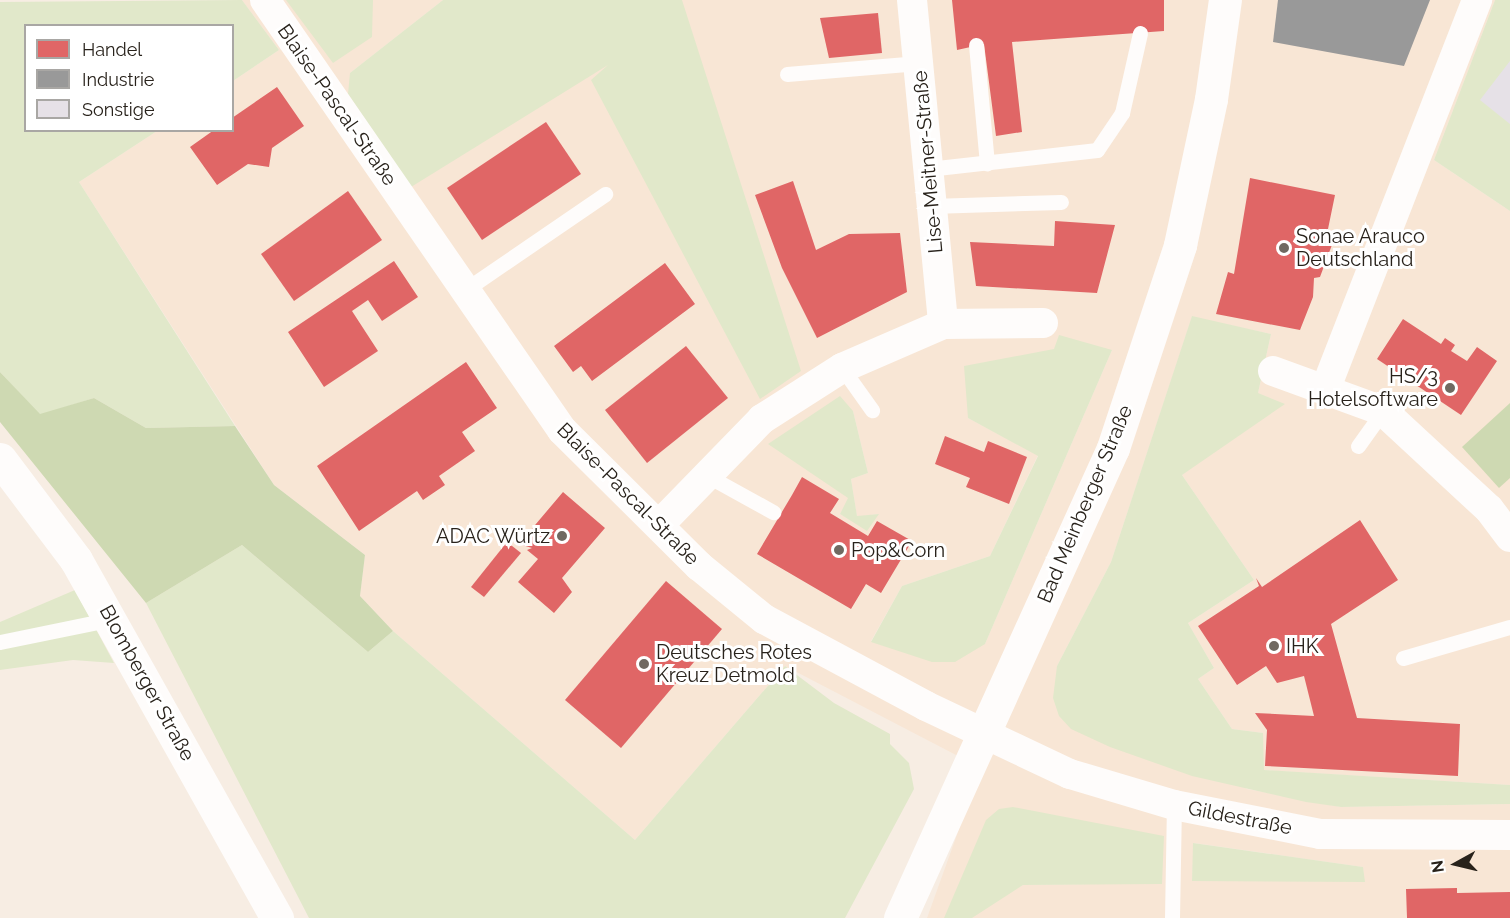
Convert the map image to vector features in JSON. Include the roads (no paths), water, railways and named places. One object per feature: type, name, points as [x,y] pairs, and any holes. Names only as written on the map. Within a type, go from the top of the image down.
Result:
[{"type":"main road","name":"Bad Meinberger Straße","points":[[900,918],[1097,489],[1159,314],[1198,163],[1225,0]]},
{"type":"main road","name":"Blomberger Straße","points":[[0,459],[76,560],[112,619],[278,918]]},
{"type":"street","name":"Blaise-Pascal-Straße","points":[[265,0],[562,430],[699,566],[764,619],[926,706],[985,731]]},
{"type":"street","name":"Lise-Meitner-Straße","points":[[912,0],[943,324]]},
{"type":"street","points":[[1325,390],[1478,0]]},
{"type":"street","points":[[659,525],[762,419],[842,368],[943,324],[1042,323]]},
{"type":"street","points":[[1274,371],[1383,411],[1489,509],[1510,537]]},
{"type":"street","name":"Gildestraße","points":[[985,731],[1070,774],[1174,805],[1320,834],[1510,835]]},
{"type":"lane","points":[[928,169],[1097,150],[1122,113],[1140,33]]},
{"type":"lane","points":[[976,45],[987,163]]},
{"type":"lane","points":[[787,74],[919,63]]},
{"type":"lane","points":[[465,290],[605,194]]},
{"type":"lane","points":[[931,206],[1061,202]]},
{"type":"lane","points":[[842,368],[872,410]]},
{"type":"lane","points":[[1358,446],[1383,411]]},
{"type":"lane","points":[[706,475],[773,512]]},
{"type":"lane","points":[[0,642],[112,619]]},
{"type":"lane","points":[[1403,658],[1510,627]]},
{"type":"lane","points":[[1172,918],[1174,805]]},
{"type":"place","name":"Sonae Arauco Deutschland","points":[[1284,248]]},
{"type":"place","name":"HS/3 Hotelsoftware","points":[[1450,388]]},
{"type":"place","name":"ADAC Würtz","points":[[562,536]]},
{"type":"place","name":"Pop&Corn","points":[[839,550]]},
{"type":"place","name":"IHK","points":[[1274,646]]},
{"type":"place","name":"Deutsches Rotes Kreuz Detmold","points":[[644,664]]}]
